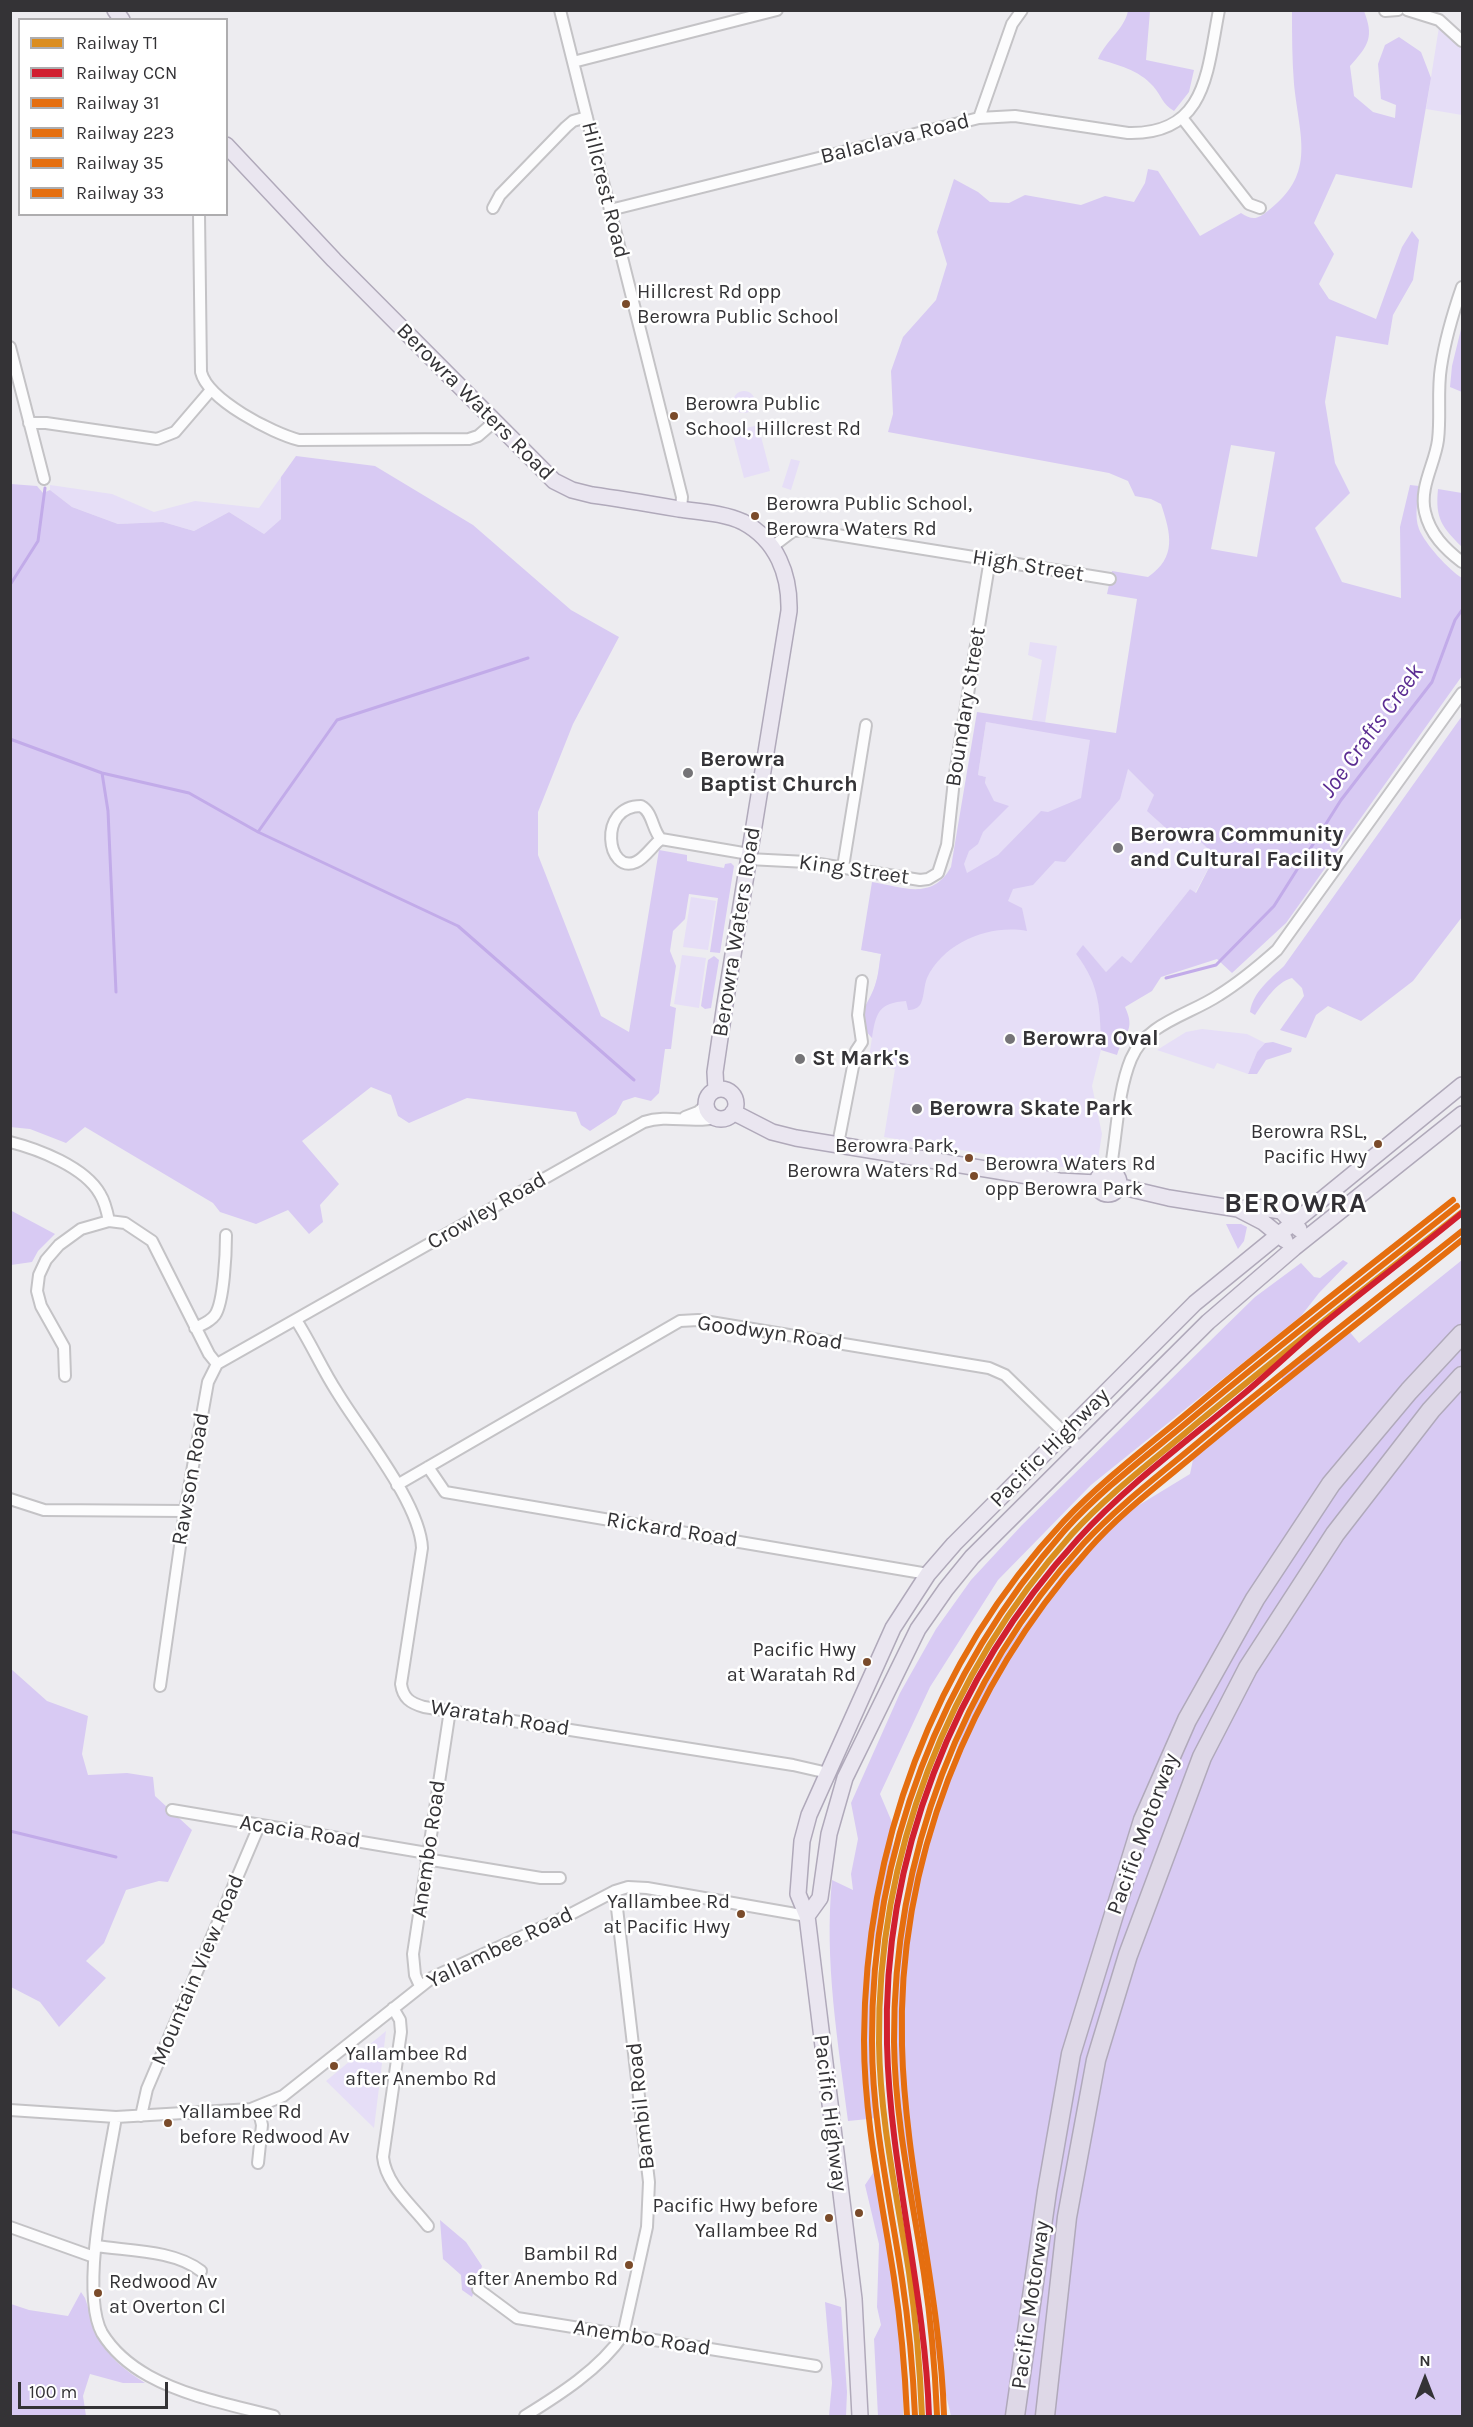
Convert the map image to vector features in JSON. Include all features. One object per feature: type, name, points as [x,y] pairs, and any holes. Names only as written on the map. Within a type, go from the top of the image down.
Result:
[{"type":"highway","name":"Pacific Motorway","points":[[1015,2416],[1047,2190],[1071,2054],[1143,1820],[1187,1720],[1261,1590],[1331,1484],[1409,1391],[1462,1334]]},
{"type":"highway","name":"Pacific Motorway","points":[[1045,2416],[1067,2217],[1096,2060],[1128,1954],[1202,1757],[1248,1668],[1335,1534],[1431,1410],[1462,1376]]},
{"type":"main road","name":"Berowra Waters Road","points":[[228,147],[334,260],[554,482],[572,490],[742,521],[772,547],[785,572],[790,591],[789,611],[715,1072],[716,1090]]},
{"type":"main road","name":"Pacific Highway","points":[[860,2416],[854,2299],[807,1916],[798,1894],[802,1842],[809,1815],[893,1628],[928,1574],[954,1544],[1195,1303],[1462,1086]]},
{"type":"main road","points":[[716,1090],[725,1090],[732,1095],[735,1103],[733,1112],[723,1118],[716,1118],[709,1114],[706,1106],[708,1096],[716,1090]]},
{"type":"main road","points":[[733,1112],[772,1132],[1059,1181],[1097,1183],[1105,1193],[1111,1193],[1118,1186],[1118,1179],[1110,1172],[1101,1174],[1097,1183]]},
{"type":"main road","name":"Pacific Highway","points":[[807,1916],[820,1898],[829,1834],[842,1786],[918,1629],[972,1557],[1208,1322],[1300,1243],[1462,1114]]},
{"type":"main road","points":[[1118,1186],[1169,1198],[1238,1209],[1256,1207],[1281,1210],[1293,1222],[1300,1243]]},
{"type":"main road","points":[[1238,1209],[1263,1222],[1279,1234],[1300,1243]]},
{"type":"street","name":"Hillcrest Road","points":[[560,10],[682,497],[681,509]]},
{"type":"street","points":[[573,62],[777,10]]},
{"type":"street","points":[[979,118],[1012,24],[1022,10]]},
{"type":"street","points":[[1219,10],[1207,76],[1198,101],[1183,119],[1249,204],[1260,208]]},
{"type":"street","points":[[1385,11],[1398,10]]},
{"type":"street","points":[[1407,10],[1439,20],[1462,41]]},
{"type":"street","name":"Balaclava Road","points":[[610,210],[979,118],[1015,116],[1128,134],[1146,134],[1168,128],[1183,119]]},
{"type":"street","points":[[493,208],[500,195],[566,127],[573,121],[587,117]]},
{"type":"street","points":[[199,216],[201,372],[211,390],[276,433],[299,440],[469,439],[478,436],[493,423]]},
{"type":"street","points":[[1462,287],[1441,368],[1438,441],[1424,487],[1424,510],[1432,531],[1443,546],[1462,562]]},
{"type":"street","points":[[10,347],[44,479]]},
{"type":"street","points":[[29,423],[46,423],[158,439],[175,432],[211,390]]},
{"type":"street","name":"High Street","points":[[772,547],[793,531],[806,530],[1110,579]]},
{"type":"street","name":"Boundary Street","points":[[946,855],[954,780],[990,559]]},
{"type":"street","points":[[1110,1172],[1127,1072],[1136,1050],[1152,1031],[1219,996],[1249,975],[1277,950],[1462,693]]},
{"type":"street","points":[[843,867],[866,724]]},
{"type":"street","points":[[634,806],[641,806],[649,813],[653,829],[661,840],[636,862],[628,863],[619,860],[614,852],[611,833],[619,816],[634,806]]},
{"type":"street","name":"King Street","points":[[661,840],[749,856],[928,879],[938,873],[946,855]]},
{"type":"street","points":[[838,1144],[856,1051],[862,1042],[858,1015],[862,981]]},
{"type":"street","name":"Crowley Road","points":[[682,1119],[706,1106]]},
{"type":"street","name":"Crowley Road","points":[[296,1320],[644,1122],[656,1118],[702,1122],[716,1118]]},
{"type":"street","points":[[10,1142],[52,1156],[90,1181],[99,1192],[109,1221]]},
{"type":"street","points":[[65,1376],[64,1347],[40,1306],[37,1292],[39,1275],[46,1260],[59,1245],[81,1229],[109,1221],[125,1222],[152,1241],[208,1354],[217,1364],[296,1320]]},
{"type":"street","points":[[195,1328],[208,1322],[217,1311],[226,1260],[226,1235]]},
{"type":"street","name":"Waratah Road","points":[[296,1320],[340,1398],[397,1485],[418,1528],[422,1548],[401,1676],[402,1690],[409,1702],[415,1705],[794,1765],[828,1773]]},
{"type":"street","name":"Goodwyn Road","points":[[397,1485],[680,1321],[698,1320],[989,1368],[1005,1375],[1081,1449]]},
{"type":"street","name":"Rawson Road","points":[[160,1686],[185,1511],[208,1382],[217,1364]]},
{"type":"street","name":"Rickard Road","points":[[428,1467],[445,1492],[928,1574]]},
{"type":"street","points":[[10,1499],[44,1510],[185,1511]]},
{"type":"street","name":"Anembo Road","points":[[420,1986],[414,1975],[413,1954],[450,1710]]},
{"type":"street","name":"Acacia Road","points":[[172,1810],[541,1878],[560,1878]]},
{"type":"street","name":"Mountain View Road","points":[[141,2116],[147,2089],[260,1826]]},
{"type":"street","name":"Yallambee Road","points":[[10,2110],[116,2117],[258,2108],[284,2097],[420,1986],[448,1969],[628,1887],[647,1888],[807,1916]]},
{"type":"street","name":"Bambil Road","points":[[525,2416],[538,2413],[608,2356],[623,2336],[647,2227],[650,2198],[615,1891]]},
{"type":"street","points":[[393,2008],[400,2020],[401,2032],[383,2157],[384,2169],[389,2179],[428,2226]]},
{"type":"street","points":[[258,2108],[262,2124],[258,2163]]},
{"type":"street","points":[[116,2117],[95,2251],[94,2302],[102,2332],[131,2365],[158,2380],[191,2394],[274,2416]]},
{"type":"street","points":[[10,2228],[95,2251],[176,2259],[191,2264],[201,2271]]},
{"type":"street","name":"Anembo Road","points":[[478,2289],[517,2318],[816,2366]]},
{"type":"shaded area","points":[[1128,11],[1150,11],[1146,60],[1194,70],[1189,92],[1174,111],[1164,103],[1147,80],[1128,69],[1098,59],[1123,24]]},
{"type":"shaded area","points":[[1292,11],[1364,11],[1369,28],[1368,40],[1362,52],[1350,66],[1354,96],[1373,112],[1395,118],[1396,105],[1381,99],[1378,64],[1385,45],[1399,37],[1421,52],[1431,78],[1412,188],[1336,174],[1314,223],[1334,254],[1319,284],[1329,299],[1376,319],[1402,247],[1412,231],[1419,240],[1413,280],[1393,315],[1388,345],[1336,336],[1325,402],[1335,463],[1350,493],[1315,528],[1342,582],[1401,598],[1400,527],[1410,485],[1419,486],[1417,513],[1419,529],[1438,556],[1462,578],[1462,676],[1286,923],[1232,973],[1217,959],[1161,977],[1152,991],[1125,1007],[1129,1027],[1117,1055],[1101,1050],[1098,999],[1090,977],[1076,954],[1083,945],[1106,972],[1122,956],[1131,963],[1190,889],[1196,893],[1215,856],[1187,828],[1167,829],[1147,811],[1154,795],[1128,769],[1120,799],[1065,862],[1055,861],[1033,885],[1013,889],[1008,901],[1022,908],[1027,931],[998,930],[969,938],[956,945],[935,965],[927,978],[919,1006],[908,1010],[906,1001],[884,1007],[877,1015],[872,1038],[862,1023],[862,1017],[876,982],[881,954],[861,950],[872,882],[906,888],[926,888],[943,878],[951,867],[977,712],[1116,733],[1137,599],[1107,594],[1112,571],[1148,577],[1164,561],[1169,544],[1161,504],[1151,499],[1135,496],[1128,481],[1109,473],[888,432],[893,414],[891,371],[903,337],[936,300],[947,264],[937,232],[954,179],[978,192],[990,202],[1009,203],[1025,195],[1081,205],[1105,196],[1134,202],[1145,183],[1148,169],[1158,171],[1200,236],[1241,213],[1252,218],[1258,217],[1284,196],[1294,182],[1299,168],[1301,137],[1292,57]],"holes":[[[1231,445],[1275,452],[1257,557],[1211,549]],[[986,722],[1090,740],[1081,798],[1048,812],[1041,811],[998,855],[967,873],[964,864],[969,851],[978,844],[983,832],[1009,806],[994,801],[985,783],[986,777],[978,775]]]},
{"type":"shaded area","points":[[1439,27],[1462,48],[1462,115],[1426,109]]},
{"type":"shaded area","points":[[1462,325],[1462,392],[1450,387],[1452,366]]},
{"type":"shaded area","points":[[744,391],[752,394],[755,402],[752,410],[744,413],[736,410],[733,402],[736,394]]},
{"type":"shaded area","points":[[758,425],[770,471],[744,478],[732,432]]},
{"type":"shaded area","points":[[296,456],[375,466],[473,525],[571,610],[619,637],[573,724],[538,812],[538,855],[601,1016],[629,1032],[659,850],[687,855],[687,861],[724,868],[725,864],[731,863],[734,866],[720,953],[710,952],[718,898],[689,894],[685,919],[673,931],[670,951],[676,966],[670,1006],[676,1008],[671,1049],[665,1049],[659,1093],[651,1101],[635,1097],[623,1101],[616,1114],[590,1131],[581,1125],[576,1112],[467,1098],[409,1123],[398,1116],[391,1095],[371,1087],[302,1141],[339,1184],[320,1205],[323,1222],[309,1234],[288,1210],[256,1224],[220,1212],[213,1203],[85,1127],[66,1143],[30,1129],[10,1127],[11,484],[37,486],[43,493],[50,490],[72,507],[118,524],[163,522],[194,531],[229,512],[264,534],[281,519],[281,477]]},
{"type":"shaded area","points":[[791,459],[800,461],[791,490],[782,487]]},
{"type":"shaded area","points":[[281,477],[281,519],[264,534],[229,512],[194,531],[163,522],[118,524],[72,507],[50,490],[50,485],[112,494],[154,512],[195,501],[259,508]]},
{"type":"shaded area","points":[[1438,489],[1462,493],[1462,547],[1441,522],[1437,499]]},
{"type":"shaded area","points":[[1030,642],[1057,646],[1045,723],[1032,720],[1042,660],[1028,655]]},
{"type":"shaded area","points":[[1462,716],[1462,917],[1413,981],[1361,1021],[1328,1006],[1316,1015],[1306,1038],[1280,1030],[1304,996],[1302,988],[1292,978],[1276,988],[1255,1015],[1250,1012],[1258,992],[1284,966]]},
{"type":"shaded area","points":[[986,722],[1088,738],[1128,769],[1215,856],[1195,893],[1190,889],[1131,963],[1122,957],[1106,972],[1083,946],[1076,954],[1089,971],[1097,990],[1100,1018],[1101,1050],[1092,1086],[1102,1134],[1097,1165],[1086,1171],[884,1137],[895,1069],[868,1063],[872,1038],[866,1030],[862,1016],[876,982],[881,954],[861,950],[948,903],[982,803],[986,777],[978,775]]},
{"type":"shaded area","points":[[691,897],[716,901],[708,950],[683,947]]},
{"type":"shaded area","points":[[682,955],[706,958],[699,1008],[674,1004]]},
{"type":"shaded area","points":[[714,956],[719,960],[711,1008],[705,1009],[701,1006],[708,960]]},
{"type":"shaded area","points":[[1202,1029],[1247,1034],[1265,1043],[1257,1052],[1248,1074],[1217,1063],[1214,1069],[1157,1050],[1186,1032]]},
{"type":"shaded area","points":[[1273,1042],[1292,1048],[1291,1052],[1266,1060],[1257,1074],[1248,1074],[1257,1052],[1265,1043]]},
{"type":"shaded area","points":[[10,1210],[55,1234],[38,1251],[32,1262],[11,1265]]},
{"type":"shaded area","points":[[1226,1224],[1241,1224],[1247,1227],[1244,1241],[1238,1249]]},
{"type":"shaded area","points":[[1343,1260],[1348,1263],[1301,1316],[1091,1485],[998,1580],[930,1687],[880,1794],[894,1827],[892,1855],[872,1954],[870,2018],[878,2118],[848,2121],[831,1971],[832,1880],[853,1890],[851,1874],[858,1839],[851,1803],[900,1693],[936,1629],[971,1580],[1022,1525],[1255,1297],[1301,1263],[1314,1277],[1320,1278]]},
{"type":"shaded area","points":[[1462,1260],[1462,2416],[951,2416],[932,2337],[902,2127],[895,2046],[896,1976],[906,1897],[971,1707],[1013,1640],[1070,1564],[1126,1513],[1190,1474],[1194,1455],[1281,1389],[1282,1376],[1340,1333],[1348,1330],[1359,1343]]},
{"type":"shaded area","points":[[10,1668],[47,1701],[88,1716],[82,1754],[88,1775],[127,1773],[153,1777],[155,1796],[192,1830],[168,1882],[159,1881],[126,1890],[104,1943],[86,1961],[106,1978],[59,2027],[40,2002],[11,1987]]},
{"type":"shaded area","points":[[386,2031],[374,2128],[326,2081]]},
{"type":"shaded area","points":[[875,2170],[897,2293],[902,2354],[903,2416],[878,2416],[874,2339],[881,2325],[877,2307],[879,2244],[865,2185]]},
{"type":"shaded area","points":[[440,2220],[466,2242],[482,2266],[472,2297],[462,2290],[461,2275],[443,2259]]},
{"type":"shaded area","points":[[81,2292],[105,2348],[120,2365],[145,2383],[123,2383],[90,2374],[83,2396],[86,2416],[11,2416],[11,2304],[29,2310],[68,2316]]},
{"type":"shaded area","points":[[825,2302],[841,2307],[847,2392],[846,2416],[829,2416],[832,2383]]},
{"type":"waterway","points":[[10,585],[38,541],[45,488]]},
{"type":"waterway","name":"Joe Crafts Creek","points":[[1166,978],[1216,965],[1274,906],[1341,800],[1432,682],[1455,620],[1462,610]]},
{"type":"waterway","points":[[258,832],[337,720],[528,658]]},
{"type":"waterway","points":[[10,739],[102,773],[189,793],[258,832],[458,926],[634,1080]]},
{"type":"waterway","points":[[102,773],[108,811],[116,992]]},
{"type":"waterway","points":[[10,1831],[116,1857]]},
{"type":"rail line","name":"35","points":[[907,2416],[899,2312],[874,2160],[867,2100],[864,2040],[867,1968],[877,1898],[893,1829],[915,1761],[943,1697],[977,1635],[1018,1576],[1078,1507],[1123,1466],[1251,1360],[1453,1200]]},
{"type":"rail line","name":"31","points":[[915,2416],[907,2313],[882,2160],[875,2101],[872,2041],[875,1970],[884,1901],[900,1834],[921,1768],[949,1704],[982,1643],[1021,1585],[1065,1530],[1094,1500],[1290,1338],[1457,1206]]},
{"type":"rail line","name":"T1","points":[[922,2416],[909,2272],[882,2101],[879,2043],[882,1973],[891,1904],[906,1836],[928,1770],[955,1707],[989,1646],[1028,1588],[1086,1519],[1132,1477],[1229,1397],[1462,1212]]},
{"type":"rail line","name":"CCN","points":[[929,2416],[921,2323],[894,2137],[887,2044],[889,1975],[897,1906],[912,1839],[934,1773],[961,1710],[995,1650],[1034,1592],[1078,1539],[1117,1499],[1246,1392],[1322,1325],[1462,1213]]},
{"type":"rail line","name":"223","points":[[937,2415],[926,2292],[897,2100],[894,2042],[897,1973],[906,1905],[921,1839],[942,1774],[969,1712],[1002,1652],[1040,1596],[1084,1543],[1112,1515],[1299,1360],[1462,1231]]},
{"type":"rail line","name":"33","points":[[944,2415],[936,2322],[909,2138],[902,2045],[904,1977],[912,1909],[927,1844],[948,1780],[975,1718],[1008,1659],[1045,1603],[1088,1550],[1115,1522],[1268,1394],[1462,1240]]},
{"type":"place","name":"Hillcrest Rd opp Berowra Public School","points":[[626,304]]},
{"type":"place","name":"Berowra Public School, Hillcrest Rd","points":[[674,416]]},
{"type":"place","name":"Berowra Public School, Berowra Waters Rd","points":[[755,516]]},
{"type":"place","name":"Berowra Baptist Church","points":[[688,773]]},
{"type":"place","name":"Berowra Community and Cultural Facility","points":[[1118,848]]},
{"type":"place","name":"Berowra Oval","points":[[1010,1039]]},
{"type":"place","name":"St Mark's","points":[[800,1059]]},
{"type":"place","name":"Berowra Skate Park","points":[[917,1109]]},
{"type":"place","name":"Berowra RSL, Pacific Hwy","points":[[1378,1144]]},
{"type":"place","name":"Berowra Park, Berowra Waters Rd","points":[[969,1158]]},
{"type":"place","name":"Berowra Waters Rd opp Berowra Park","points":[[974,1176]]},
{"type":"place","name":"Pacific Hwy at Waratah Rd","points":[[867,1662]]},
{"type":"place","name":"Yallambee Rd at Pacific Hwy","points":[[741,1914]]},
{"type":"place","name":"Yallambee Rd after Anembo Rd","points":[[334,2066]]},
{"type":"place","name":"Yallambee Rd before Redwood Av","points":[[168,2123]]},
{"type":"place","name":"Pacific Hwy before Yallambee Rd","points":[[829,2218]]},
{"type":"place","name":"Bambil Rd after Anembo Rd","points":[[629,2265]]},
{"type":"place","name":"Redwood Av at Overton Cl","points":[[98,2293]]},
{"type":"district","name":"BEROWRA","points":[[1296,1204]]}]
